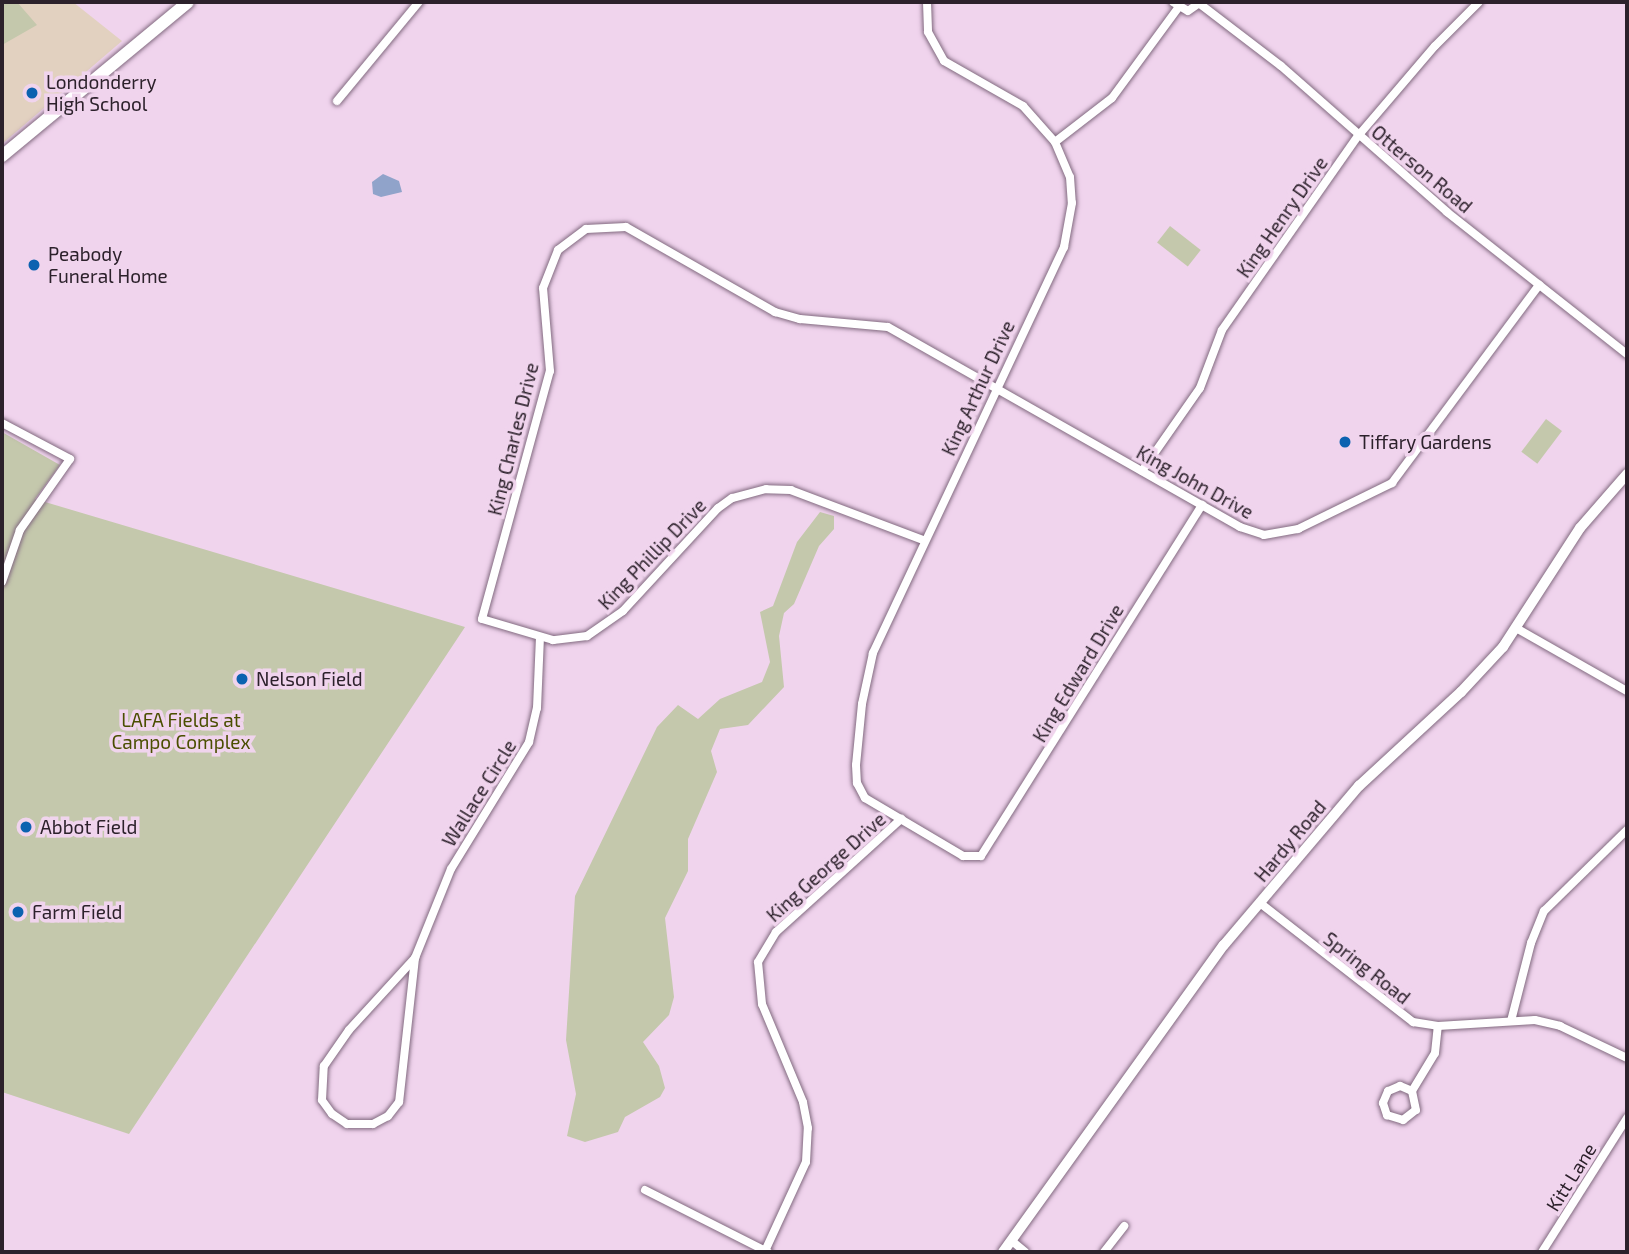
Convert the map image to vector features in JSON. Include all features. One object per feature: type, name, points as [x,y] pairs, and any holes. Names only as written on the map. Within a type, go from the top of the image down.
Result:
[{"type":"main road","points":[[2,156],[188,2]]},
{"type":"street","points":[[337,101],[419,2]]},
{"type":"street","name":"King Arthur Drive","points":[[927,2],[928,32],[944,61],[1023,106],[1055,142],[1070,177],[1069,230],[923,540],[873,653],[862,704],[856,765],[857,783],[865,798],[963,856],[981,856]]},
{"type":"street","name":"King Henry Drive","points":[[1142,471],[1200,388],[1222,331],[1358,136],[1434,46],[1479,2]]},
{"type":"street","name":"Otterson Road","points":[[1176,5],[1192,10],[1201,3],[1281,66],[1358,136],[1627,354]]},
{"type":"street","points":[[1055,142],[1112,98],[1176,5]]},
{"type":"street","name":"King Charles Drive","points":[[482,618],[550,372],[546,274],[563,244],[586,229],[612,225],[638,231],[775,312],[800,319],[888,327],[996,388]]},
{"type":"street","name":"King John Drive","points":[[996,388],[1256,533],[1281,534],[1378,493],[1409,464],[1539,285]]},
{"type":"street","points":[[2,423],[70,459],[20,530],[2,582]]},
{"type":"street","name":"Hardy Road","points":[[1003,1252],[1208,966],[1359,786],[1461,692],[1516,628],[1580,528],[1627,474]]},
{"type":"street","name":"King Phillip Drive","points":[[482,618],[540,637],[570,640],[603,628],[718,508],[748,492],[791,490],[923,540]]},
{"type":"street","name":"King Edward Drive","points":[[981,856],[1202,505]]},
{"type":"street","points":[[1516,628],[1627,691]]},
{"type":"street","name":"Wallace Circle","points":[[415,958],[349,1030],[324,1066],[322,1100],[332,1114],[347,1124],[373,1124],[388,1116],[399,1102],[415,958],[451,869],[529,742],[537,708],[540,637]]},
{"type":"street","name":"King George Drive","points":[[767,1252],[803,1170],[808,1128],[803,1102],[762,1004],[758,961],[776,932],[901,819]]},
{"type":"street","points":[[1511,1021],[1531,943],[1544,911],[1627,830]]},
{"type":"street","name":"Spring Road","points":[[1260,903],[1404,1017],[1438,1026],[1511,1021],[1560,1026],[1627,1058]]},
{"type":"street","points":[[1412,1091],[1435,1053],[1438,1026]]},
{"type":"street","points":[[1400,1086],[1412,1091],[1417,1104],[1412,1116],[1399,1121],[1387,1115],[1383,1103],[1388,1091],[1400,1086]]},
{"type":"street","name":"Kitt Lane","points":[[1542,1252],[1627,1118]]},
{"type":"street","points":[[645,1190],[767,1252]]},
{"type":"street","points":[[1104,1252],[1124,1226]]},
{"type":"street","points":[[1012,1241],[1025,1252]]},
{"type":"shaded area","name":"Londonderry High School","points":[[2,2],[73,2],[122,41],[2,144]]},
{"type":"green space","points":[[2,2],[17,2],[37,25],[2,45]]},
{"type":"green space","points":[[1170,226],[1201,250],[1188,267],[1157,243]]},
{"type":"green space","points":[[1546,419],[1562,431],[1537,464],[1521,452]]},
{"type":"green space","name":"LAFA Fields at Campo Complex","points":[[2,432],[60,465],[35,499],[465,627],[129,1134],[2,1092]]},
{"type":"green space","points":[[820,512],[834,516],[834,529],[819,546],[794,604],[784,613],[779,636],[784,687],[748,725],[720,729],[711,751],[717,772],[688,839],[688,871],[665,918],[674,997],[669,1015],[643,1042],[659,1066],[665,1088],[660,1097],[625,1117],[618,1132],[585,1142],[567,1136],[576,1094],[566,1040],[575,896],[657,727],[678,705],[698,719],[720,699],[762,682],[770,662],[760,612],[773,606],[797,542]]},
{"type":"water","points":[[383,174],[399,181],[402,192],[381,197],[373,194],[372,182]]},
{"type":"place","name":"Londonderry High School","points":[[32,93]]},
{"type":"place","name":"Peabody Funeral Home","points":[[34,265]]},
{"type":"place","name":"Tiffary Gardens","points":[[1345,442]]},
{"type":"place","name":"Nelson Field","points":[[242,679]]},
{"type":"place","name":"Abbot Field","points":[[26,827]]},
{"type":"place","name":"Farm Field","points":[[18,912]]}]
